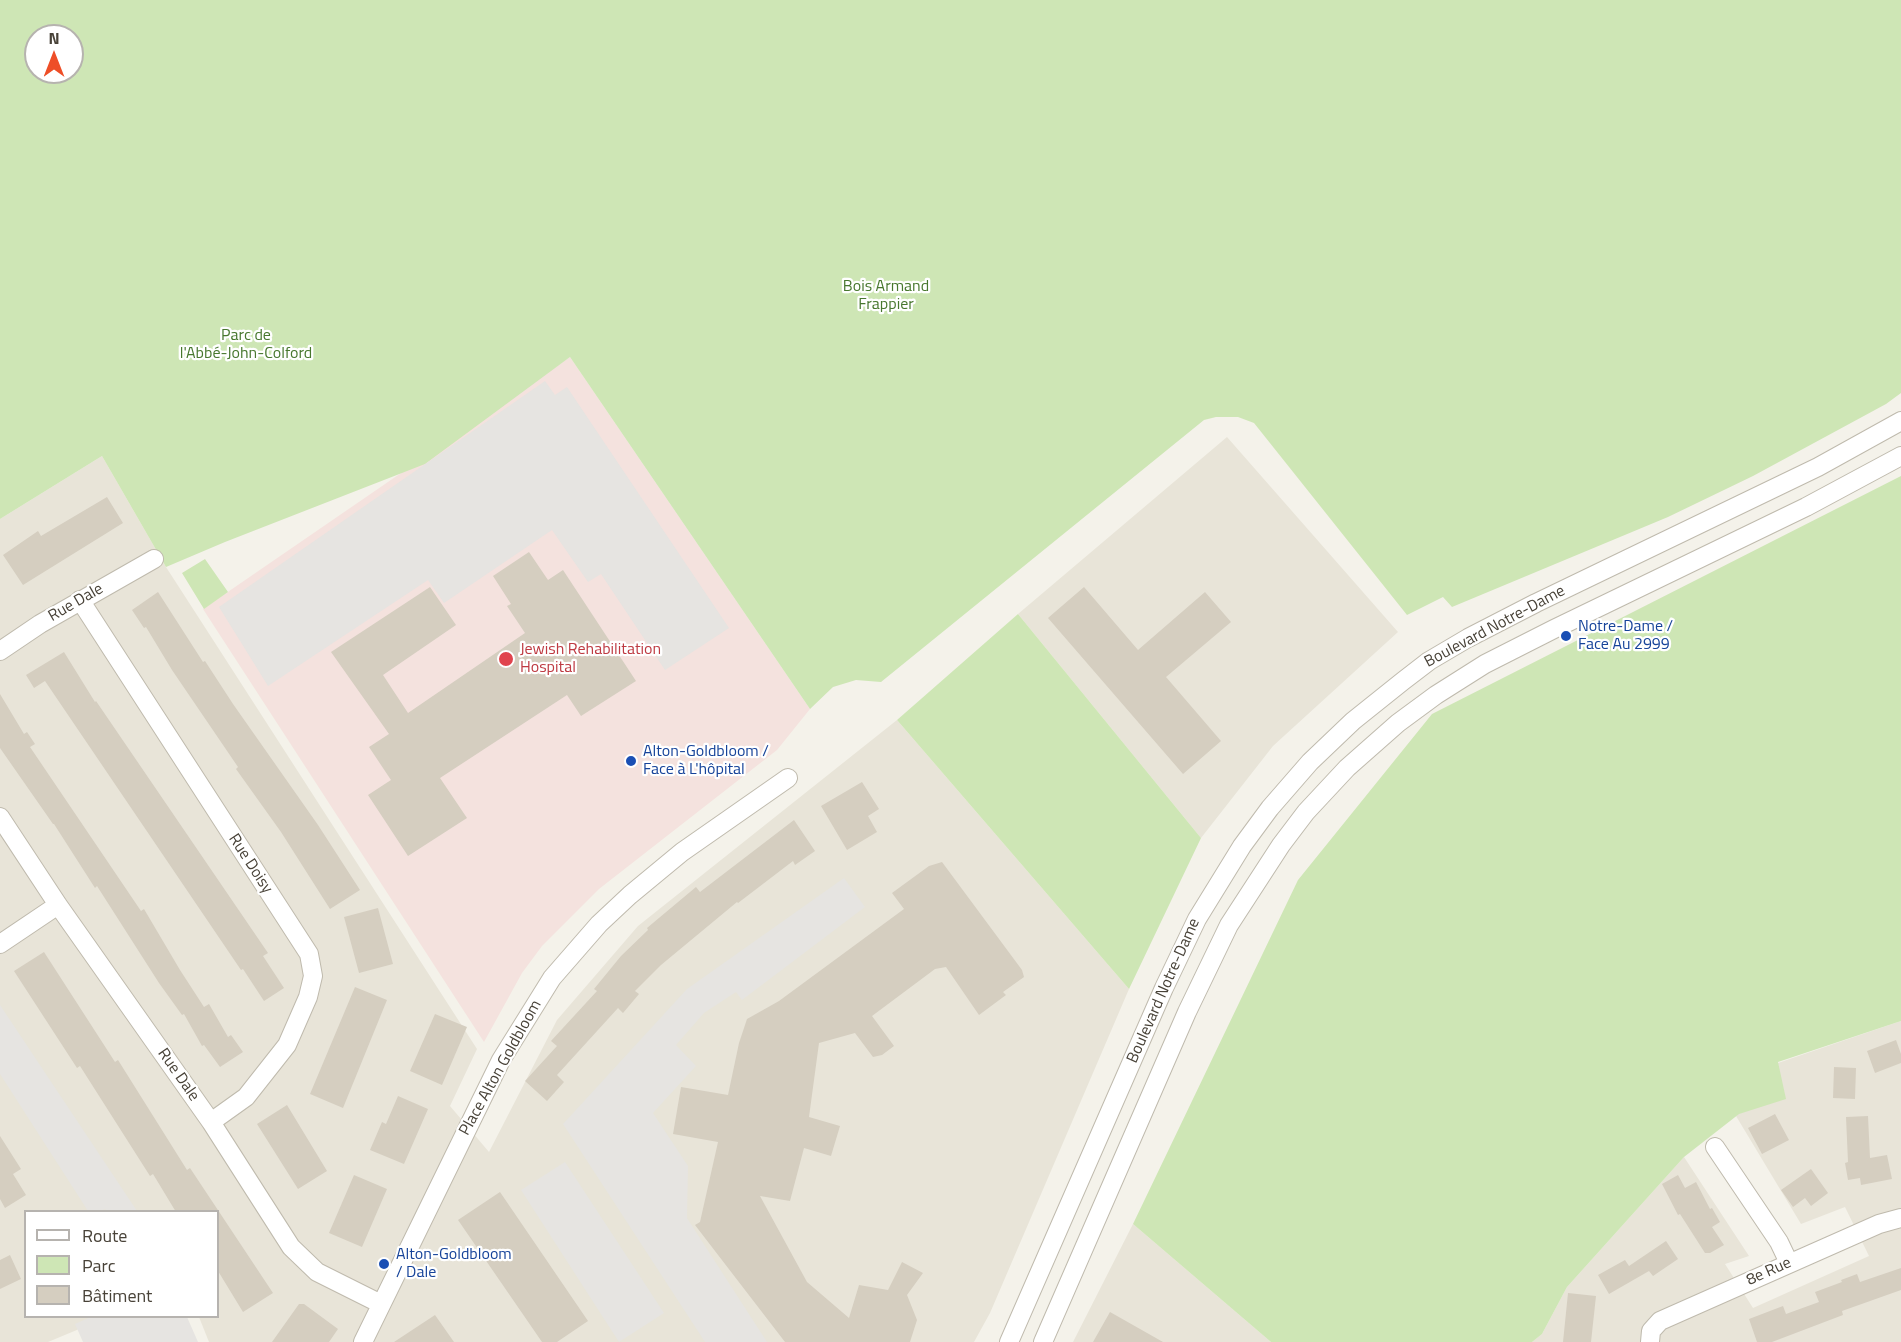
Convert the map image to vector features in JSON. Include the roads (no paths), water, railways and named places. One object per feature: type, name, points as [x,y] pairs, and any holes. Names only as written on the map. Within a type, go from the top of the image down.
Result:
[{"type":"street","name":"Boulevard Notre-Dame","points":[[1009,1342],[1197,919],[1242,846],[1270,808],[1310,762],[1353,722],[1403,681],[1468,638],[1818,467],[1901,421]]},
{"type":"street","name":"Boulevard Notre-Dame","points":[[1043,1342],[1187,1012],[1221,940],[1266,864],[1306,812],[1341,775],[1398,723],[1436,695],[1485,664],[1806,507],[1901,456]]},
{"type":"street","name":"Rue Dale","points":[[0,651],[80,600],[154,559]]},
{"type":"street","name":"Rue Doisy","points":[[80,600],[309,954],[314,976],[308,997],[287,1045],[246,1097],[211,1122]]},
{"type":"street","name":"Place Alton Goldbloom","points":[[363,1342],[501,1060],[552,978],[599,924],[648,880],[682,852],[788,778]]},
{"type":"street","name":"Rue Dale","points":[[0,817],[58,905],[211,1122],[298,1256],[330,1279],[381,1304]]},
{"type":"street","points":[[0,944],[58,905]]},
{"type":"street","points":[[1715,1147],[1779,1242],[1789,1263]]},
{"type":"street","name":"8e Rue","points":[[1650,1342],[1651,1331],[1660,1321],[1879,1224],[1901,1218]]},
{"type":"place","name":"Notre-Dame / Face Au 2999","points":[[1566,636]]},
{"type":"place","name":"Jewish Rehabilitation Hospital","points":[[506,659]]},
{"type":"place","name":"Alton-Goldbloom / Face à L'hôpital","points":[[631,761]]},
{"type":"place","name":"Alton-Goldbloom / Dale","points":[[384,1264]]},
{"type":"park label","name":"Bois Armand Frappier","points":[[886,296]]},
{"type":"park label","name":"Parc de l'Abbé-John-Colford","points":[[246,345]]}]
